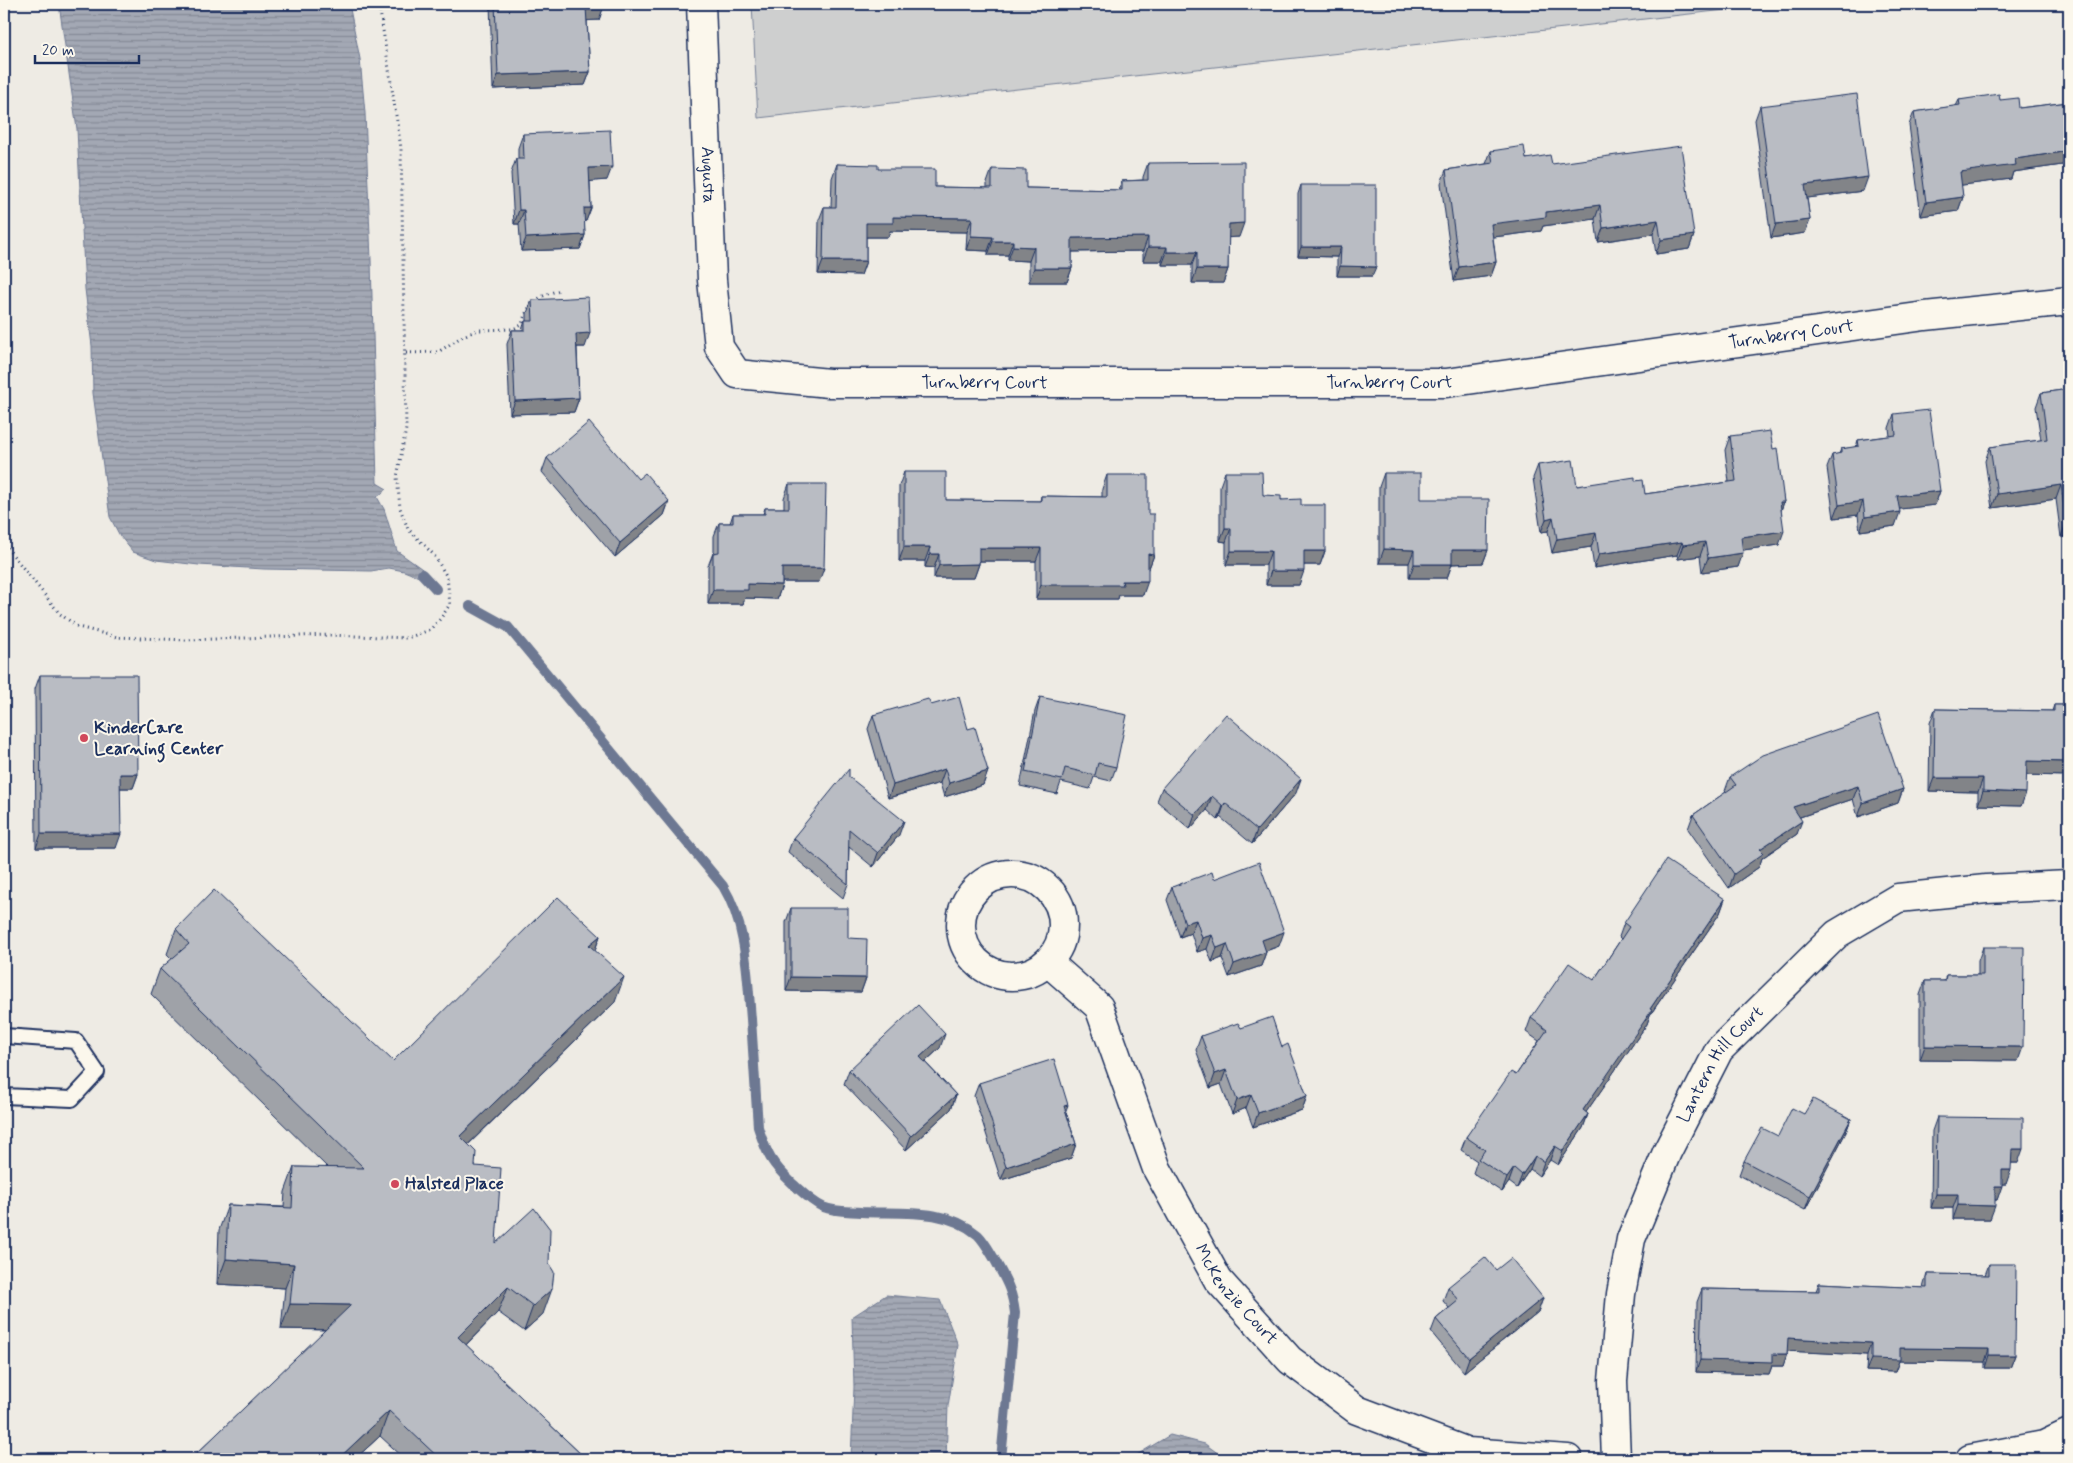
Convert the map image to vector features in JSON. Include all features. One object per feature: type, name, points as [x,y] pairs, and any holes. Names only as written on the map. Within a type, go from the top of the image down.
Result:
[{"type":"street","name":"Augusta","points":[[701,4],[712,280],[719,347]]},
{"type":"street","name":"Turnberry Court","points":[[719,347],[737,374],[829,383],[1446,383],[1925,316],[2069,300]]},
{"type":"street","name":"Lantern Hill Court","points":[[1616,1459],[1613,1381],[1621,1294],[1631,1239],[1667,1152],[1719,1050],[1836,934],[1898,898],[1986,889],[2069,885]]},
{"type":"street","name":"McKenzie Court","points":[[1048,962],[1099,1008],[1162,1178],[1218,1280],[1290,1360],[1357,1410],[1468,1452],[1568,1459]]},
{"type":"street","points":[[1970,1459],[2044,1445],[2069,1433]]},
{"type":"lane","points":[[4,1036],[76,1041],[97,1072],[72,1099],[4,1096]]},
{"type":"path","points":[[4,68],[6,4]]},
{"type":"path","points":[[4,544],[60,614],[78,627],[117,637],[185,640],[330,635],[407,638],[430,630],[441,618],[450,604],[447,577],[434,555],[408,530],[400,508],[397,477],[406,429],[401,148],[379,4]]},
{"type":"path","points":[[406,352],[438,352],[463,336],[478,330],[513,329],[522,325],[525,312],[538,298],[560,290]]},
{"type":"shaded area","points":[[59,4],[349,4],[360,59],[365,113],[377,483],[387,489],[377,497],[384,509],[397,551],[425,571],[419,577],[389,568],[371,571],[264,569],[156,560],[133,552],[120,536],[110,517],[93,393],[92,346],[85,289],[77,129]]},
{"type":"shaded area","points":[[752,4],[1779,4],[758,118]]},
{"type":"shaded area","points":[[886,1295],[940,1300],[958,1345],[948,1406],[946,1459],[851,1459],[854,1387],[852,1317]]},
{"type":"shaded area","points":[[1170,1435],[1205,1444],[1226,1459],[1130,1459]]},
{"type":"building","points":[[495,4],[604,4],[604,6],[586,7],[590,72],[498,75]]},
{"type":"building","points":[[1857,94],[1868,177],[1805,185],[1810,220],[1776,224],[1760,106]]},
{"type":"building","points":[[1999,94],[2000,100],[2018,98],[2019,108],[2069,102],[2069,151],[2015,159],[2016,165],[1960,172],[1963,197],[1926,202],[1914,112],[1960,105],[1959,100]]},
{"type":"building","points":[[610,130],[612,167],[589,168],[591,208],[584,208],[585,235],[526,238],[524,210],[519,210],[516,159],[524,159],[523,134]]},
{"type":"building","points":[[1524,146],[1526,159],[1550,155],[1552,164],[1681,146],[1694,235],[1661,240],[1658,220],[1603,228],[1600,205],[1546,212],[1546,217],[1491,224],[1496,262],[1459,267],[1446,170],[1493,163],[1491,151]]},
{"type":"building","points":[[1244,162],[1244,223],[1229,224],[1228,269],[1197,269],[1197,252],[1167,252],[1167,247],[1148,247],[1148,237],[1072,238],[1072,268],[1034,268],[1034,247],[1013,246],[1013,241],[993,241],[993,237],[971,236],[972,218],[893,217],[893,223],[866,223],[866,261],[823,261],[824,207],[836,207],[837,164],[878,165],[878,169],[935,169],[935,187],[992,188],[992,169],[1026,170],[1026,188],[1122,190],[1122,181],[1148,180],[1148,163]]},
{"type":"building","points":[[1301,185],[1376,185],[1376,267],[1340,266],[1341,247],[1301,247]]},
{"type":"building","points":[[588,297],[590,333],[576,334],[579,398],[515,401],[512,330],[525,330],[525,321],[533,321],[532,300]]},
{"type":"building","points":[[2069,389],[2069,522],[2066,523],[2061,485],[1997,494],[1990,447],[2047,439],[2041,393]]},
{"type":"building","points":[[1929,410],[1940,491],[1897,496],[1900,512],[1865,517],[1863,501],[1839,505],[1832,455],[1841,453],[1841,449],[1859,446],[1858,440],[1896,435],[1894,414]]},
{"type":"building","points":[[589,422],[638,479],[645,473],[669,501],[620,543],[547,458]]},
{"type":"building","points":[[1770,431],[1773,449],[1777,448],[1784,502],[1780,502],[1784,531],[1741,537],[1743,553],[1708,558],[1705,542],[1683,545],[1682,542],[1599,554],[1596,533],[1557,539],[1553,517],[1546,519],[1538,465],[1573,460],[1577,486],[1635,477],[1635,481],[1643,480],[1645,494],[1736,481],[1730,436]]},
{"type":"building","points":[[904,472],[946,472],[946,500],[1041,501],[1041,496],[1107,497],[1107,475],[1148,475],[1148,514],[1154,514],[1154,555],[1148,554],[1148,581],[1122,581],[1123,585],[1041,585],[1041,548],[979,548],[979,564],[939,565],[939,554],[930,554],[930,547],[904,547]]},
{"type":"building","points":[[1225,472],[1262,472],[1263,495],[1281,496],[1281,500],[1301,499],[1301,505],[1325,505],[1325,551],[1304,551],[1304,571],[1271,571],[1271,551],[1231,551],[1231,528],[1225,528]]},
{"type":"building","points":[[1384,473],[1421,473],[1421,499],[1489,499],[1488,550],[1452,550],[1452,564],[1414,564],[1414,550],[1384,549]]},
{"type":"building","points":[[789,484],[826,484],[824,568],[782,568],[782,585],[748,584],[748,590],[713,590],[713,553],[719,552],[719,523],[733,523],[733,514],[765,514],[765,508],[789,508]]},
{"type":"building","name":"KinderCare Learning Center","points":[[40,675],[137,675],[138,774],[120,774],[121,834],[41,834]]},
{"type":"building","points":[[959,697],[968,729],[975,727],[988,771],[949,783],[945,769],[893,785],[873,715],[928,699],[931,705]]},
{"type":"building","points":[[1040,697],[1127,715],[1116,767],[1098,763],[1095,775],[1065,768],[1062,780],[1025,772]]},
{"type":"building","points":[[2054,705],[2069,705],[2069,762],[2027,761],[2026,793],[1983,791],[1983,778],[1934,778],[1935,709],[2054,711]]},
{"type":"building","points":[[1226,714],[1301,779],[1257,830],[1225,803],[1223,806],[1212,796],[1195,815],[1162,788]]},
{"type":"building","points":[[1878,715],[1903,789],[1863,803],[1858,786],[1793,807],[1802,821],[1760,849],[1764,853],[1734,874],[1693,815],[1736,785],[1730,777],[1763,755]]},
{"type":"building","points":[[849,769],[849,777],[904,821],[878,853],[849,829],[848,884],[793,838]]},
{"type":"building","points":[[1666,860],[1725,899],[1583,1110],[1588,1114],[1563,1151],[1555,1146],[1544,1162],[1535,1156],[1522,1175],[1514,1168],[1507,1178],[1478,1159],[1485,1150],[1466,1137],[1511,1072],[1516,1075],[1547,1030],[1531,1018],[1569,963],[1594,980],[1629,927],[1624,923]]},
{"type":"building","points":[[1259,862],[1284,932],[1262,940],[1266,952],[1234,964],[1227,944],[1217,948],[1212,935],[1202,938],[1196,920],[1185,923],[1172,887],[1212,872],[1214,879]]},
{"type":"building","name":"Halsted Place","points":[[214,890],[393,1061],[558,897],[600,936],[589,945],[624,977],[460,1136],[476,1152],[475,1166],[501,1168],[496,1243],[534,1208],[550,1229],[549,1264],[554,1272],[552,1289],[533,1306],[508,1287],[458,1337],[586,1459],[440,1459],[389,1411],[338,1459],[191,1459],[351,1305],[290,1304],[294,1264],[226,1259],[228,1205],[292,1208],[294,1167],[364,1168],[160,969],[189,944],[176,929]]},
{"type":"building","points":[[791,908],[848,908],[848,938],[867,939],[866,978],[791,977]]},
{"type":"building","points":[[1983,947],[2024,947],[2023,1047],[1925,1046],[1925,981],[1945,981],[1946,975],[1983,975]]},
{"type":"building","points":[[918,1005],[945,1034],[920,1057],[956,1095],[911,1136],[849,1070]]},
{"type":"building","points":[[1272,1017],[1282,1047],[1288,1044],[1307,1096],[1258,1113],[1251,1095],[1237,1100],[1226,1070],[1215,1074],[1201,1036],[1238,1023],[1241,1028]]},
{"type":"building","points":[[1054,1059],[1068,1105],[1064,1106],[1076,1144],[1006,1167],[979,1083]]},
{"type":"building","points":[[1813,1099],[1851,1119],[1810,1196],[1744,1161],[1762,1128],[1778,1136],[1792,1108],[1804,1114]]},
{"type":"building","points":[[1937,1117],[2023,1118],[2023,1149],[2012,1149],[2011,1170],[2002,1170],[2002,1186],[1995,1186],[1995,1206],[1958,1205],[1958,1194],[1936,1194]]},
{"type":"building","points":[[1485,1257],[1496,1270],[1511,1258],[1543,1298],[1469,1358],[1436,1319],[1459,1300],[1448,1287]]},
{"type":"building","points":[[1989,1264],[2016,1264],[2015,1355],[1989,1355],[1989,1349],[1900,1348],[1900,1360],[1871,1359],[1871,1343],[1788,1338],[1787,1354],[1773,1354],[1773,1362],[1700,1360],[1702,1289],[1819,1291],[1819,1283],[1927,1288],[1927,1274],[1989,1275]]},
{"type":"waterway","points":[[422,574],[436,589]]},
{"type":"waterway","points":[[470,606],[508,627],[723,886],[737,917],[747,967],[758,1127],[767,1152],[775,1164],[786,1177],[823,1207],[842,1211],[937,1216],[965,1226],[978,1235],[987,1247],[1008,1285],[1015,1313],[1001,1459]]},
{"type":"place","name":"KinderCare Learning Center","points":[[84,738]]},
{"type":"place","name":"Halsted Place","points":[[395,1184]]}]
